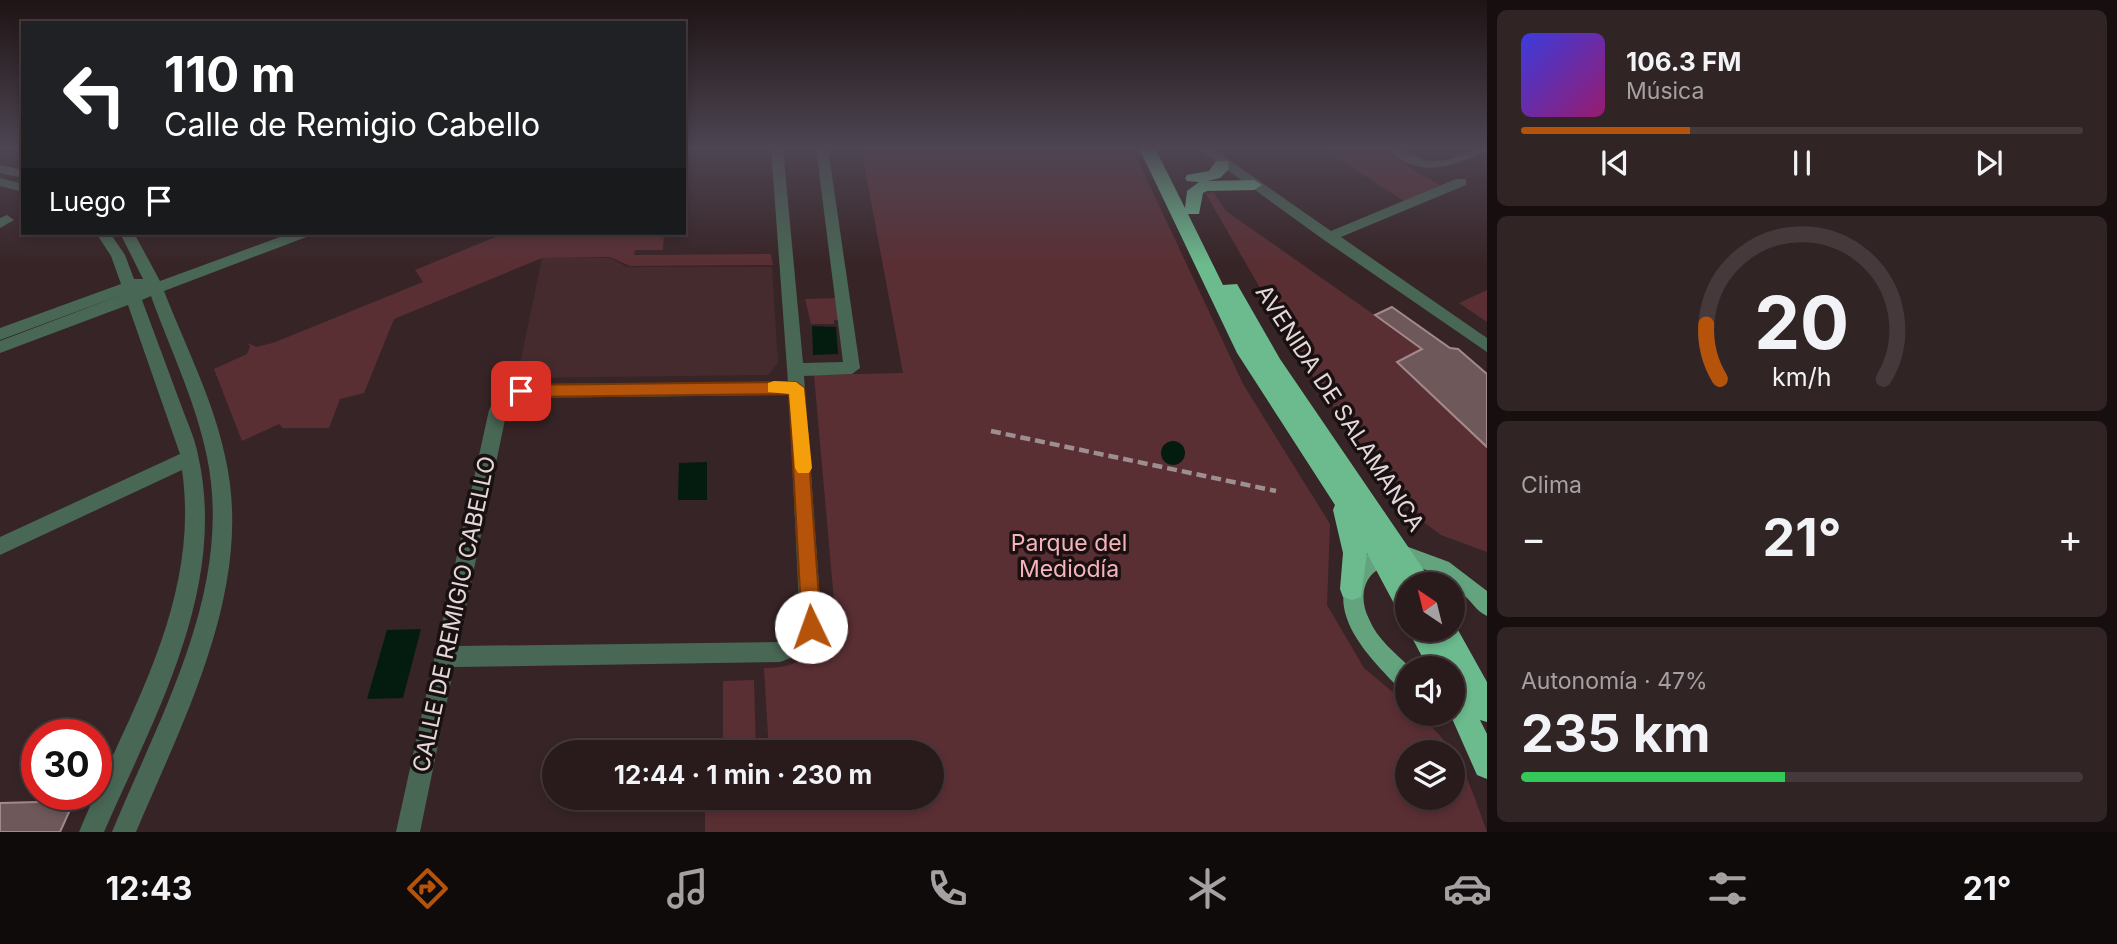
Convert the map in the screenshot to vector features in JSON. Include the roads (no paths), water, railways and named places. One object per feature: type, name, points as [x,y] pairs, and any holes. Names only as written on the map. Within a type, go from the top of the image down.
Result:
[{"type":"highway","name":"AVENIDA DE SALAMANCA","points":[[1183,187],[1247,353],[1338,492],[1407,572]]},
{"type":"highway","name":"AVENIDA DE SALAMANCA","points":[[1184,187],[1232,293],[1391,556],[1396,572]]},
{"type":"highway","points":[[1193,210],[1195,191],[1202,187]]},
{"type":"highway","points":[[1338,492],[1355,553],[1352,589]]},
{"type":"highway","points":[[1448,642],[1471,704],[1487,765]]},
{"type":"main road","points":[[1395,666],[1362,627],[1352,589],[1360,573],[1391,556],[1427,560],[1476,583],[1487,606]]},
{"type":"street","points":[[447,657],[780,652],[794,648],[807,637],[811,627],[796,379],[780,187]]},
{"type":"street","points":[[796,379],[852,368],[827,187]]},
{"type":"street","points":[[1257,187],[1487,346]]},
{"type":"street","points":[[1329,237],[1449,187]]},
{"type":"street","points":[[92,832],[175,638],[195,542],[190,458],[118,255],[104,235]]},
{"type":"street","points":[[124,832],[198,650],[219,569],[222,526],[219,471],[209,429],[153,283],[128,235]]},
{"type":"street","points":[[0,348],[267,235]]},
{"type":"street","points":[[153,283],[298,235]]},
{"type":"street","points":[[0,334],[131,292]]},
{"type":"street","name":"CALLE DE REMIGIO CABELLO","points":[[408,832],[498,410],[505,397],[521,391],[796,379]]},
{"type":"street","points":[[0,546],[190,458]]},
{"type":"railway","points":[[991,431],[1276,491]]},
{"type":"park label","name":"Parque del Mediodía","points":[[1069,556]]}]
